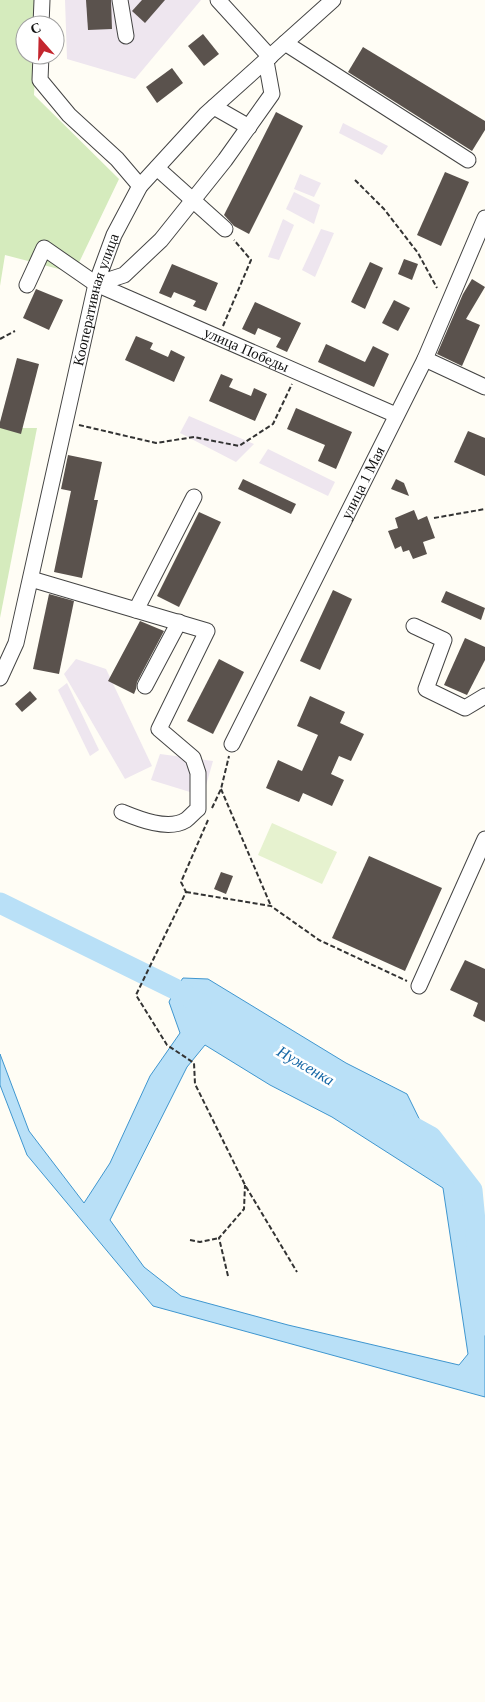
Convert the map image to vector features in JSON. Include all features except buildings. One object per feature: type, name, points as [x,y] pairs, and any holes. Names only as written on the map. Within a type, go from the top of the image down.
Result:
[{"type":"street","points":[[41,15],[42,0]]},
{"type":"street","points":[[120,0],[126,36]]},
{"type":"street","points":[[96,284],[124,275],[161,240],[272,94],[268,59],[218,0]]},
{"type":"street","name":"Кооперативная улица","points":[[0,678],[16,644],[67,422],[96,284],[114,235],[140,186],[214,108],[333,0]]},
{"type":"street","points":[[286,43],[468,160]]},
{"type":"street","points":[[41,65],[40,80],[69,115],[117,159],[140,186]]},
{"type":"street","points":[[214,108],[248,127]]},
{"type":"street","points":[[157,168],[225,229]]},
{"type":"street","name":"улица 1 Мая","points":[[232,744],[425,358],[485,218]]},
{"type":"street","name":"улица Победы","points":[[26,285],[44,248],[96,284],[396,415]]},
{"type":"street","points":[[425,358],[485,387]]},
{"type":"street","points":[[136,610],[194,497]]},
{"type":"street","points":[[31,579],[207,631],[159,729],[193,758],[198,773],[198,809],[185,820],[164,825],[141,820],[122,812]]},
{"type":"street","points":[[145,686],[179,622]]},
{"type":"street","points":[[414,626],[444,640],[426,689],[465,708],[485,696]]},
{"type":"street","points":[[419,986],[485,839]]},
{"type":"path","points":[[355,180],[384,209],[418,253],[437,288]]},
{"type":"path","points":[[218,337],[251,260],[225,229]]},
{"type":"path","points":[[0,339],[15,330]]},
{"type":"path","points":[[67,422],[156,443],[194,437],[239,446],[273,424],[292,384]]},
{"type":"path","points":[[434,518],[485,509]]},
{"type":"path","points":[[186,892],[181,882],[221,789],[232,744]]},
{"type":"path","points":[[221,789],[271,906]]},
{"type":"path","points":[[186,892],[271,906],[319,940],[419,986]]},
{"type":"path","points":[[186,892],[136,995],[167,1045],[194,1063],[195,1084],[244,1186],[297,1272]]},
{"type":"path","points":[[190,1240],[200,1242],[219,1238],[244,1209],[244,1186]]},
{"type":"path","points":[[219,1238],[228,1276]]},
{"type":"shaded area","points":[[65,0],[201,0],[135,79],[67,59]]},
{"type":"shaded area","points":[[343,123],[388,146],[382,155],[339,133]]},
{"type":"shaded area","points":[[300,174],[321,183],[314,197],[294,189]]},
{"type":"shaded area","points":[[294,192],[320,205],[314,224],[286,209]]},
{"type":"shaded area","points":[[283,219],[294,225],[279,260],[268,257]]},
{"type":"shaded area","points":[[321,229],[334,233],[315,277],[302,270]]},
{"type":"shaded area","points":[[189,416],[254,444],[236,462],[180,433]]},
{"type":"shaded area","points":[[268,449],[335,482],[328,496],[259,463]]},
{"type":"shaded area","points":[[76,659],[106,669],[152,766],[125,779],[64,674]]},
{"type":"shaded area","points":[[67,683],[99,750],[90,756],[58,690]]},
{"type":"shaded area","points":[[160,754],[213,761],[203,796],[151,780]]},
{"type":"green space","points":[[0,0],[38,0],[37,15],[15,15],[15,65],[36,65],[34,95],[119,179],[74,273],[5,255],[0,286]]},
{"type":"green space","points":[[0,428],[37,428],[0,618]]},
{"type":"green space","points":[[272,823],[337,852],[322,884],[258,855]]},
{"type":"water","points":[[183,978],[208,979],[346,1063],[407,1094],[435,1151],[466,1190],[485,1304],[485,1397],[153,1306],[27,1155],[0,1085],[0,1054],[29,1131],[84,1203],[110,1163],[150,1076],[180,1033],[169,1002]],"holes":[[[205,1045],[270,1085],[332,1117],[443,1188],[468,1354],[459,1365],[288,1325],[181,1296],[144,1267],[110,1220],[187,1067]]]},
{"type":"waterway","name":"Нуженка","points":[[0,903],[175,989],[201,1004]]},
{"type":"waterway","name":"Нуженка","points":[[402,1121],[431,1137],[472,1190],[485,1325]]}]
